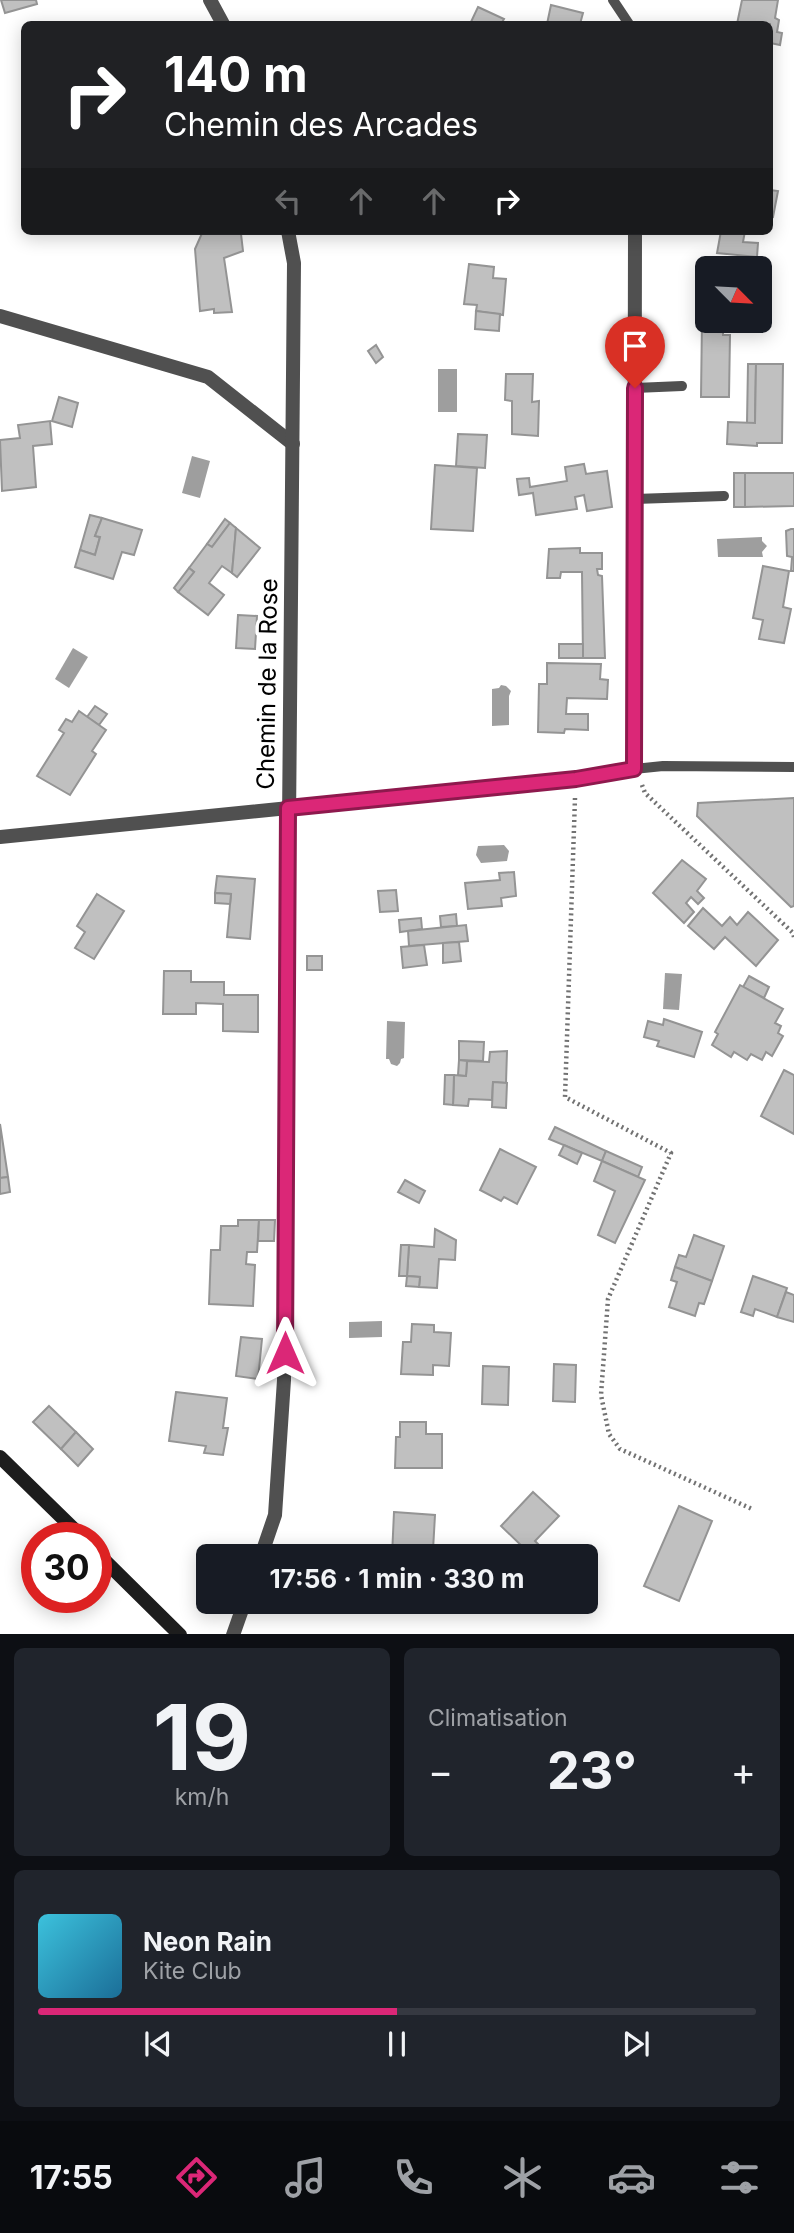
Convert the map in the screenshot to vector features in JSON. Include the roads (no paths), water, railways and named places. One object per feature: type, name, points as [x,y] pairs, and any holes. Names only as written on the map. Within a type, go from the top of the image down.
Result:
[{"type":"main road","points":[[0,1457],[67,1522]]},
{"type":"main road","points":[[112,1568],[180,1634]]},
{"type":"street","points":[[210,0],[221,21]]},
{"type":"street","name":"Chemin de la Rose","points":[[265,1544],[275,1515],[284,1380],[294,263],[289,235]]},
{"type":"street","points":[[0,837],[576,779],[634,769],[635,235]]},
{"type":"street","points":[[0,316],[208,377],[293,444]]},
{"type":"street","points":[[233,1634],[240,1614]]},
{"type":"lane","points":[[613,0],[627,21]]},
{"type":"lane","points":[[635,388],[682,386]]},
{"type":"lane","points":[[635,499],[724,496]]},
{"type":"lane","points":[[634,769],[663,766],[794,767]]}]
